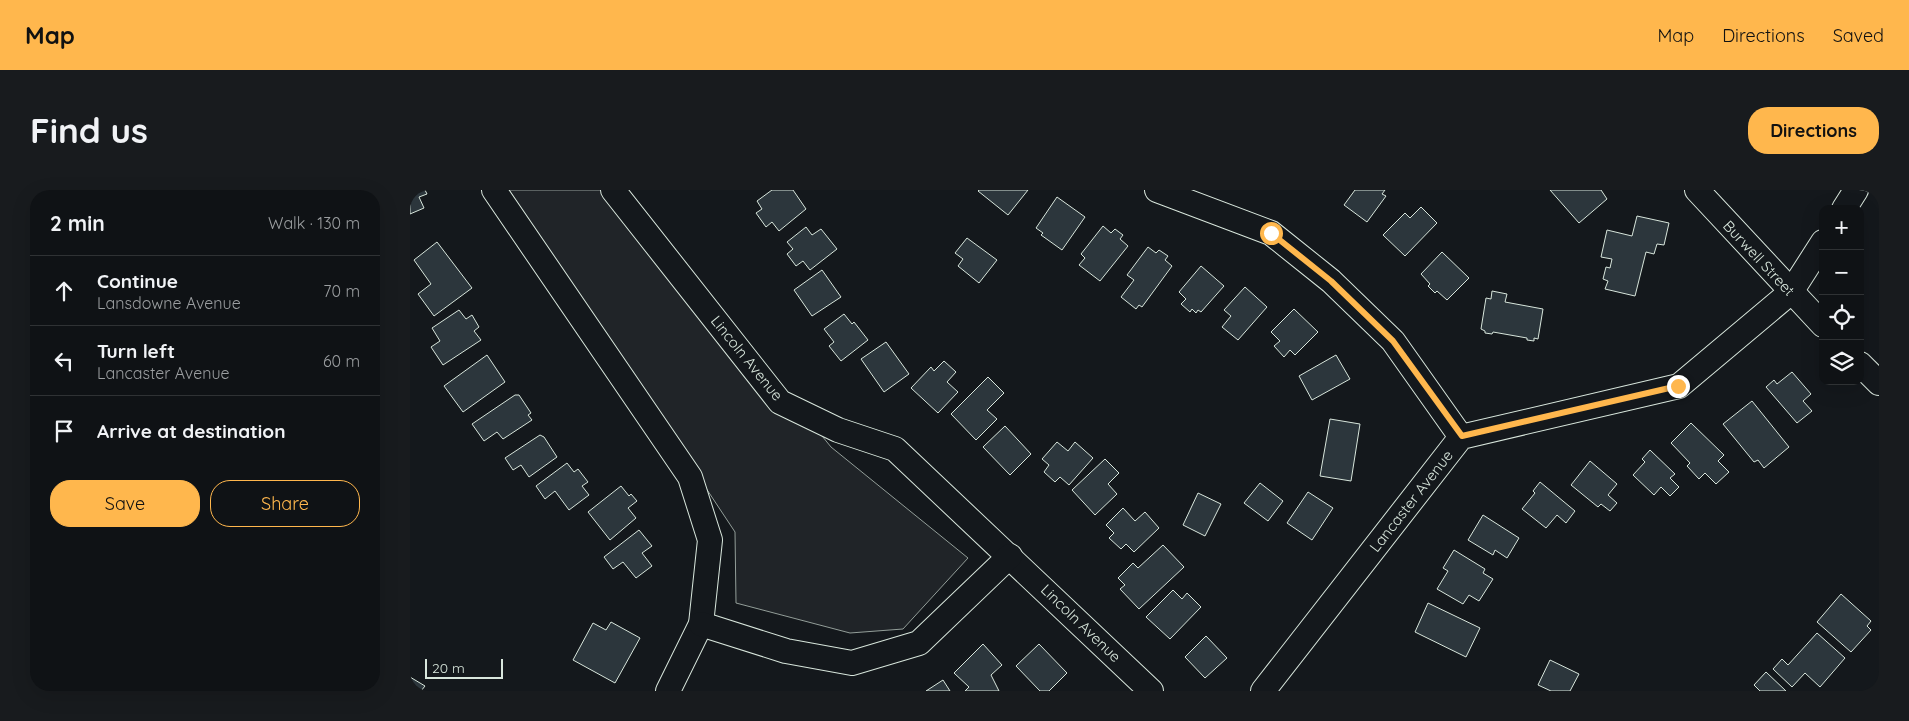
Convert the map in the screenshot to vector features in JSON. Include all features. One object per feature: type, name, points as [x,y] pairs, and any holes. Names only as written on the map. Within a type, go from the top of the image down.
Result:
[{"type":"street","points":[[494,190],[690,477],[710,540],[701,624],[668,691]]},
{"type":"street","name":"Lincoln Avenue","points":[[613,190],[780,402],[838,430],[895,449],[1151,691]]},
{"type":"street","points":[[1157,190],[1271,233],[1331,281],[1393,341],[1462,436]]},
{"type":"street","name":"Burwell Street","points":[[1697,190],[1819,321]]},
{"type":"street","points":[[1847,205],[1856,190]]},
{"type":"street","name":"Lancaster Avenue","points":[[1263,691],[1462,436],[1678,386],[1791,292],[1819,248]]},
{"type":"street","points":[[1864,368],[1879,383]]},
{"type":"street","points":[[701,624],[786,650],[852,663],[919,643],[1010,556]]},
{"type":"shaded area","points":[[509,190],[622,190],[831,447],[968,558],[903,629],[850,633],[736,603],[735,532]]},
{"type":"building","points":[[410,190],[425,190],[427,194],[419,197],[424,208],[410,214]]},
{"type":"building","points":[[772,190],[793,190],[806,209],[779,231],[772,222],[766,227],[756,213],[762,209],[757,201]]},
{"type":"building","points":[[979,190],[1028,190],[1008,215]]},
{"type":"building","points":[[1355,190],[1385,190],[1382,194],[1386,196],[1367,222],[1344,205]]},
{"type":"building","points":[[1550,190],[1601,190],[1607,199],[1579,223]]},
{"type":"building","points":[[1057,197],[1085,217],[1062,250],[1041,235],[1043,233],[1036,228]]},
{"type":"building","points":[[1421,207],[1437,223],[1405,256],[1383,235],[1405,213],[1410,218]]},
{"type":"building","points":[[1637,216],[1669,223],[1664,245],[1657,244],[1654,254],[1646,252],[1635,296],[1605,289],[1608,281],[1603,279],[1606,267],[1610,268],[1612,259],[1601,257],[1607,230],[1632,236]]},
{"type":"building","points":[[1103,226],[1111,233],[1115,229],[1123,235],[1120,239],[1128,246],[1100,281],[1079,265],[1085,258],[1081,254]]},
{"type":"building","points":[[806,227],[812,235],[821,229],[837,249],[810,270],[803,261],[796,266],[787,254],[793,249],[787,242]]},
{"type":"building","points":[[967,238],[997,260],[979,283],[958,266],[963,259],[955,253]]},
{"type":"building","points":[[437,242],[472,288],[434,316],[418,294],[431,284],[414,260]]},
{"type":"building","points":[[1148,247],[1156,253],[1159,250],[1168,256],[1165,260],[1172,266],[1142,307],[1139,305],[1136,309],[1121,297],[1134,280],[1127,275]]},
{"type":"building","points":[[1442,252],[1469,278],[1447,300],[1428,286],[1430,284],[1421,274]]},
{"type":"building","points":[[1201,266],[1224,286],[1201,312],[1198,310],[1196,313],[1192,309],[1190,312],[1181,304],[1186,299],[1179,292]]},
{"type":"building","points":[[822,270],[841,297],[812,316],[794,290]]},
{"type":"building","points":[[1245,287],[1267,307],[1238,340],[1222,327],[1231,316],[1224,310]]},
{"type":"building","points":[[1492,291],[1507,294],[1505,302],[1543,309],[1538,339],[1534,338],[1534,341],[1493,332],[1492,334],[1485,333],[1481,329],[1486,298],[1491,299]]},
{"type":"building","points":[[1294,309],[1318,332],[1295,355],[1290,350],[1284,357],[1274,346],[1280,341],[1271,332]]},
{"type":"building","points":[[459,310],[466,319],[472,315],[479,327],[474,331],[481,340],[443,365],[431,347],[440,341],[432,328]]},
{"type":"building","points":[[844,314],[852,324],[854,322],[868,340],[841,361],[829,346],[834,342],[824,329]]},
{"type":"building","points":[[886,342],[909,374],[884,392],[861,359]]},
{"type":"building","points":[[487,355],[505,382],[463,412],[444,386]]},
{"type":"building","points":[[1336,355],[1350,379],[1312,400],[1299,376]]},
{"type":"building","points":[[944,361],[956,372],[947,382],[958,392],[938,413],[911,388],[931,367],[934,371]]},
{"type":"building","points":[[1792,372],[1811,394],[1803,401],[1812,411],[1797,423],[1766,387],[1774,380],[1777,384]]},
{"type":"building","points":[[988,377],[1004,393],[987,410],[997,419],[976,440],[951,414]]},
{"type":"building","points":[[515,395],[519,395],[531,413],[528,415],[532,420],[503,439],[497,432],[484,441],[472,424]]},
{"type":"building","points":[[1752,401],[1789,447],[1764,468],[1758,460],[1754,462],[1723,424]]},
{"type":"building","points":[[1330,419],[1360,424],[1351,481],[1320,476]]},
{"type":"building","points":[[1691,423],[1724,455],[1718,461],[1729,472],[1716,484],[1705,473],[1699,479],[1687,466],[1690,463],[1671,443]]},
{"type":"building","points":[[1005,426],[1031,454],[1010,475],[983,447]]},
{"type":"building","points":[[540,435],[544,437],[557,457],[529,477],[521,465],[513,470],[505,458]]},
{"type":"building","points":[[1057,442],[1068,451],[1075,442],[1093,458],[1069,485],[1060,477],[1055,482],[1044,472],[1049,465],[1042,459]]},
{"type":"building","points":[[1650,450],[1675,474],[1670,478],[1679,487],[1670,496],[1661,487],[1654,495],[1633,475],[1645,462],[1642,459]]},
{"type":"building","points":[[1105,459],[1119,473],[1108,484],[1117,494],[1095,515],[1072,490]]},
{"type":"building","points":[[1590,461],[1617,484],[1608,495],[1617,503],[1610,511],[1601,504],[1598,507],[1571,485]]},
{"type":"building","points":[[567,463],[574,472],[578,469],[588,482],[582,486],[589,495],[569,510],[555,491],[545,499],[536,486]]},
{"type":"building","points":[[1540,482],[1575,511],[1566,523],[1557,515],[1546,528],[1522,509],[1535,493],[1533,491]]},
{"type":"building","points":[[1260,483],[1283,501],[1268,521],[1244,503]]},
{"type":"building","points":[[621,486],[629,496],[631,494],[637,501],[628,508],[636,518],[610,540],[588,512]]},
{"type":"building","points":[[1308,492],[1333,508],[1312,540],[1287,523]]},
{"type":"building","points":[[1198,493],[1221,504],[1205,536],[1183,525]]},
{"type":"building","points":[[1123,508],[1135,521],[1145,512],[1159,528],[1134,552],[1126,544],[1121,549],[1109,538],[1114,533],[1106,525]]},
{"type":"building","points":[[1483,515],[1519,538],[1507,558],[1495,550],[1493,555],[1468,540]]},
{"type":"building","points":[[639,530],[652,546],[642,553],[652,566],[636,578],[623,562],[613,569],[604,557]]},
{"type":"building","points":[[1163,545],[1184,567],[1139,609],[1120,589],[1125,585],[1118,578],[1133,563],[1138,568]]},
{"type":"building","points":[[1454,550],[1485,569],[1483,573],[1493,579],[1479,601],[1469,595],[1463,604],[1437,589],[1448,571],[1443,568]]},
{"type":"building","points":[[1173,590],[1182,599],[1187,593],[1201,607],[1170,639],[1146,617]]},
{"type":"building","points":[[1841,594],[1871,621],[1867,626],[1871,630],[1851,652],[1817,622]]},
{"type":"building","points":[[1428,603],[1480,628],[1466,657],[1415,632]]},
{"type":"building","points":[[611,622],[640,638],[615,683],[573,660],[593,623],[606,630]]},
{"type":"building","points":[[1817,633],[1845,658],[1820,687],[1805,673],[1792,687],[1773,669],[1782,659],[1788,665]]},
{"type":"building","points":[[1206,636],[1227,658],[1205,678],[1185,657]]},
{"type":"building","points":[[983,644],[1002,665],[991,675],[999,691],[965,691],[969,687],[954,673]]},
{"type":"building","points":[[1039,644],[1067,673],[1049,691],[1040,691],[1016,666]]},
{"type":"building","points":[[1550,660],[1579,674],[1570,691],[1551,691],[1538,685]]},
{"type":"building","points":[[1766,672],[1786,691],[1760,691],[1754,685]]},
{"type":"building","points":[[410,677],[425,686],[421,691],[410,691]]},
{"type":"building","points":[[943,680],[950,691],[926,691]]},
{"type":"route","points":[[1271,233],[1331,281],[1393,341],[1462,436],[1678,386]]}]
